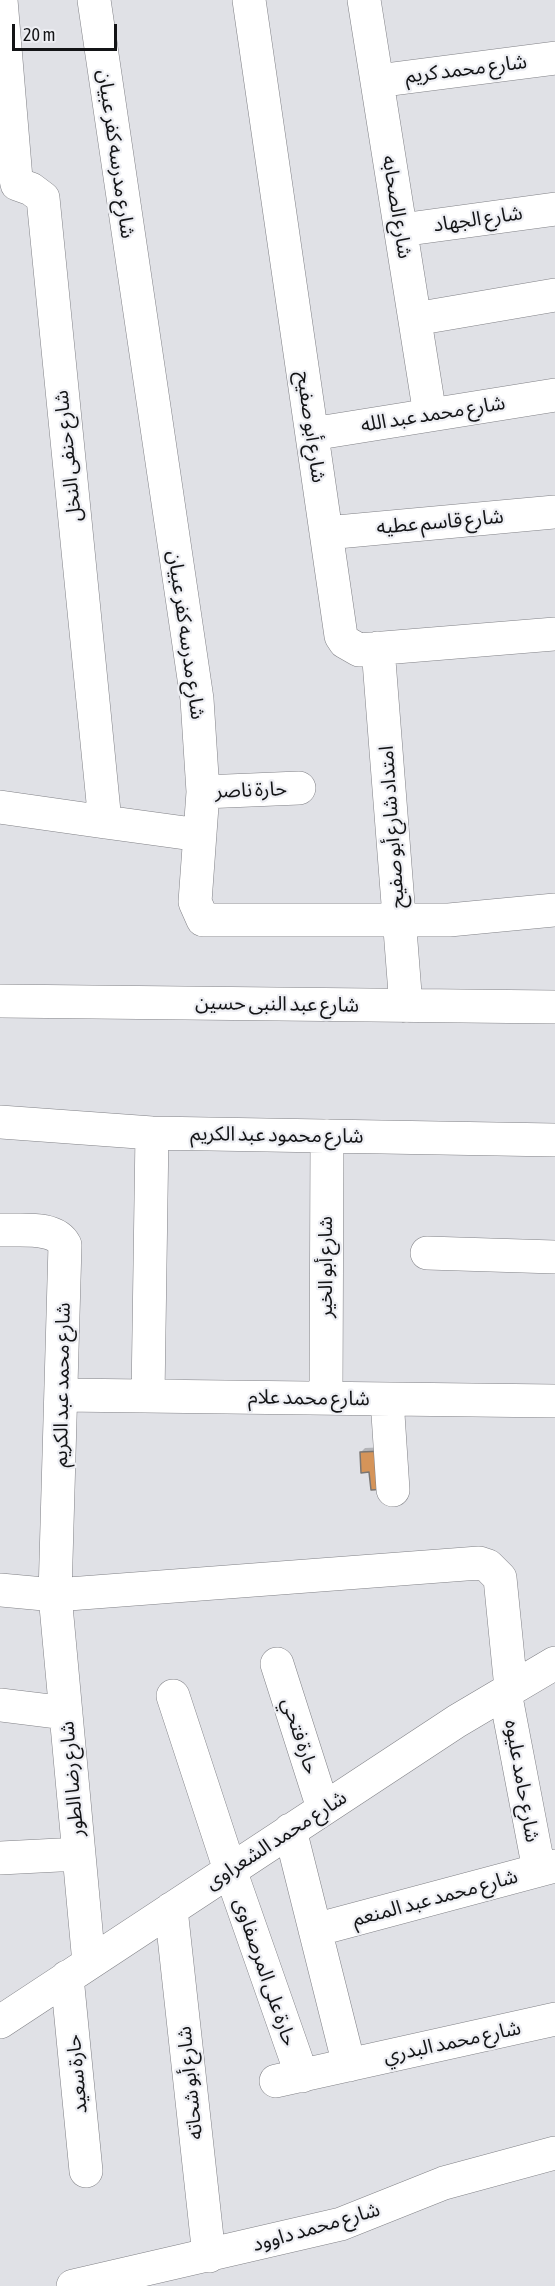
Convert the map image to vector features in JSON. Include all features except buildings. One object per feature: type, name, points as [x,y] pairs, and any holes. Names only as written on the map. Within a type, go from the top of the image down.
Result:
[{"type":"street","name":"شارع حنفى النخل","points":[[1,0],[17,184],[31,189],[43,198],[105,822]]},
{"type":"street","name":"شارع مدرسه كفر عبيان","points":[[94,0],[196,699],[203,792],[195,902],[203,920],[448,920],[555,910]]},
{"type":"street","name":"شارع أبو صفيح","points":[[249,0],[341,636],[345,642],[359,650],[555,634]]},
{"type":"street","name":"شارع الصحابه","points":[[364,0],[430,415]]},
{"type":"street","name":"شارع محمد كريم","points":[[377,81],[555,58]]},
{"type":"street","name":"شارع الجهاد","points":[[401,230],[555,208]]},
{"type":"street","points":[[415,319],[555,296]]},
{"type":"street","name":"شارع محمد عبد الله","points":[[312,434],[555,395]]},
{"type":"street","name":"شارع قاسم عطيه","points":[[326,533],[555,512]]},
{"type":"street","name":"امتداد شارع أبو صفيح","points":[[378,648],[406,1006]]},
{"type":"street","name":"حارة ناصر","points":[[203,792],[299,788]]},
{"type":"street","points":[[0,807],[200,836]]},
{"type":"street","name":"شارع عبد النبى حسين","points":[[0,1001],[555,1007]]},
{"type":"street","name":"شارع محمود عبد الكريم","points":[[0,1122],[152,1133],[555,1140]]},
{"type":"street","points":[[148,1396],[152,1133]]},
{"type":"street","name":"شارع أبو الخير","points":[[326,1398],[327,1136]]},
{"type":"street","name":"شارع محمد عبد الكريم","points":[[0,1230],[51,1232],[61,1238],[65,1245],[55,1595]]},
{"type":"street","points":[[427,1253],[555,1257]]},
{"type":"street","name":"شارع محمد علام","points":[[62,1395],[555,1401]]},
{"type":"street","points":[[387,1399],[393,1490]]},
{"type":"street","name":"شارع حامد عليوه","points":[[0,1590],[55,1595],[479,1563],[495,1571],[500,1578],[508,1690],[547,1868]]},
{"type":"street","name":"شارع رضا الطور","points":[[55,1595],[79,1854],[78,1970]]},
{"type":"street","name":"شارع محمد الشعراوى","points":[[0,2022],[323,1808],[508,1690],[555,1663]]},
{"type":"street","name":"حارة فتحي","points":[[277,1664],[323,1808]]},
{"type":"street","name":"حارة على المرصفاوى","points":[[173,1696],[230,1870],[289,2079]]},
{"type":"street","points":[[0,1705],[66,1713]]},
{"type":"street","points":[[290,1830],[349,2065]]},
{"type":"street","points":[[0,1858],[79,1854]]},
{"type":"street","name":"شارع محمد عبد المنعم","points":[[315,1930],[547,1868]]},
{"type":"street","name":"شارع أبو شحاته","points":[[171,1909],[209,2256]]},
{"type":"street","name":"حارة سعيد","points":[[78,1970],[86,2172]]},
{"type":"street","name":"شارع محمد البدري","points":[[289,2079],[555,2019]]},
{"type":"street","name":"شارع محمد داوود","points":[[73,2286],[341,2224],[444,2183],[555,2153]]}]
